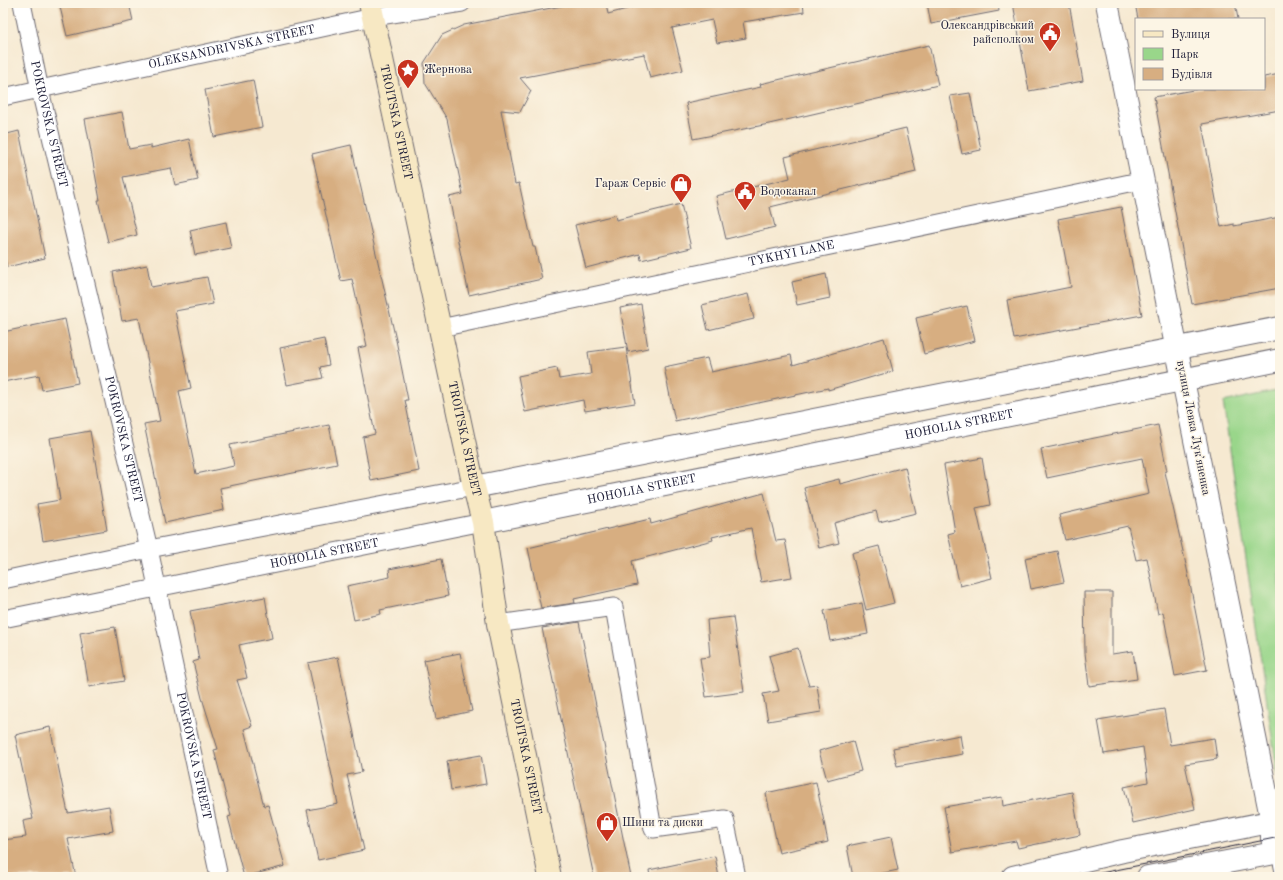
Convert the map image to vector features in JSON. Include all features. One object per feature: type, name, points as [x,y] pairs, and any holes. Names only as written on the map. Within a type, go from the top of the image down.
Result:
[{"type":"main road","name":"TROITSKA STREET","points":[[371,10],[474,487],[483,522],[498,624],[550,877]]},
{"type":"street","name":"POKROVSKA STREET","points":[[22,3],[40,90],[158,588],[219,877]]},
{"type":"street","name":"OLEKSANDRIVSKA STREET","points":[[3,97],[40,90],[371,10],[462,3]]},
{"type":"street","name":"вулиця Левка Лукʼяненка","points":[[1107,3],[1183,379],[1276,821],[1272,838],[1279,859]]},
{"type":"street","name":"TYKHYI LANE","points":[[440,328],[1144,180]]},
{"type":"street","points":[[3,580],[149,549],[474,487],[1280,328]]},
{"type":"street","name":"HOHOLIA STREET","points":[[3,619],[1280,360]]},
{"type":"street","points":[[498,624],[614,607],[653,829],[725,819],[737,877]]},
{"type":"street","points":[[1013,877],[1123,851],[1276,821]]},
{"type":"street","points":[[1148,877],[1279,859]]},
{"type":"green space","points":[[1280,390],[1280,792],[1223,402]]},
{"type":"building","points":[[59,3],[129,3],[133,21],[67,36]]},
{"type":"building","points":[[577,3],[606,3],[608,14],[649,3],[803,3],[804,12],[743,22],[746,38],[717,43],[712,20],[672,28],[683,70],[650,78],[644,54],[520,78],[531,91],[520,112],[501,110],[515,184],[519,183],[533,247],[535,247],[542,279],[469,295],[449,197],[463,194],[447,119],[425,83],[424,63],[442,35],[464,25]]},
{"type":"building","points":[[927,3],[998,3],[999,11],[931,24]]},
{"type":"building","name":"Олександрівський райсполком","points":[[1013,3],[1069,3],[1083,81],[1029,91]]},
{"type":"building","points":[[1135,3],[1235,3],[1238,18],[1138,18]]},
{"type":"building","points":[[929,45],[938,85],[769,124],[693,139],[686,103],[761,87],[760,84]]},
{"type":"building","points":[[1280,74],[1280,110],[1202,124],[1221,227],[1280,217],[1280,288],[1192,304],[1154,97],[1193,90],[1265,90],[1265,77]]},
{"type":"building","points":[[253,80],[262,127],[214,137],[205,90]]},
{"type":"building","points":[[970,93],[981,150],[962,154],[950,96]]},
{"type":"building","points":[[122,112],[129,149],[151,145],[151,148],[189,139],[198,180],[175,185],[171,168],[123,177],[137,235],[108,242],[98,200],[100,200],[85,119]]},
{"type":"building","points":[[906,128],[916,172],[770,207],[775,227],[726,239],[716,196],[790,178],[785,157]]},
{"type":"building","points":[[19,131],[45,258],[7,267],[3,249],[3,135]]},
{"type":"building","points":[[351,145],[396,340],[408,400],[405,400],[419,471],[371,481],[363,437],[375,434],[358,348],[367,346],[352,279],[341,281],[312,154]]},
{"type":"building","points":[[681,204],[691,248],[641,260],[640,254],[586,268],[575,225],[615,215],[616,220]]},
{"type":"building","points":[[1121,207],[1142,315],[1014,339],[1007,300],[1071,287],[1058,219]]},
{"type":"building","points":[[226,222],[231,248],[195,255],[190,230]]},
{"type":"building","points":[[147,265],[151,287],[207,277],[213,304],[175,311],[191,388],[179,391],[196,474],[234,466],[230,445],[329,425],[337,464],[220,488],[224,510],[165,523],[144,424],[160,421],[139,318],[122,321],[113,272]]},
{"type":"building","points":[[826,274],[830,298],[797,305],[792,282]]},
{"type":"building","points":[[748,294],[754,319],[708,330],[702,305]]},
{"type":"building","points":[[641,304],[648,348],[628,352],[620,308]]},
{"type":"building","points":[[967,306],[975,341],[924,354],[916,318]]},
{"type":"building","points":[[65,319],[78,383],[42,390],[39,375],[3,382],[3,332]]},
{"type":"building","points":[[884,338],[893,371],[828,390],[828,388],[675,421],[664,367],[707,358],[711,372],[791,355],[793,365]]},
{"type":"building","points":[[324,339],[329,365],[320,367],[323,378],[287,385],[280,348]]},
{"type":"building","points":[[626,347],[635,403],[585,411],[583,400],[525,412],[518,376],[557,368],[559,379],[591,374],[588,352]]},
{"type":"building","points":[[1158,425],[1167,471],[1165,472],[1187,569],[1207,670],[1175,676],[1163,612],[1158,614],[1147,558],[1136,560],[1128,526],[1065,540],[1059,515],[1149,494],[1142,458],[1047,478],[1041,449]]},
{"type":"building","points":[[90,431],[107,530],[43,541],[37,504],[60,500],[50,438]]},
{"type":"building","points":[[982,458],[990,505],[976,508],[992,578],[960,586],[948,534],[955,532],[944,465]]},
{"type":"building","points":[[905,467],[916,513],[879,522],[876,511],[834,523],[839,543],[819,548],[804,488],[839,479],[840,484]]},
{"type":"building","points":[[764,493],[776,541],[785,540],[792,577],[761,582],[751,528],[712,537],[713,540],[632,561],[637,585],[574,599],[575,603],[541,608],[528,548],[650,519],[651,524]]},
{"type":"building","points":[[879,546],[894,603],[866,610],[852,553]]},
{"type":"building","points":[[1057,551],[1064,582],[1031,589],[1025,558]]},
{"type":"building","points":[[441,559],[448,596],[380,610],[381,614],[354,620],[347,586],[390,577],[389,569]]},
{"type":"building","points":[[1084,592],[1112,592],[1112,654],[1133,651],[1137,679],[1089,686],[1085,653]]},
{"type":"building","points":[[265,597],[272,638],[239,645],[247,678],[237,680],[252,726],[244,729],[264,806],[268,805],[285,866],[244,877],[228,817],[231,816],[214,750],[218,749],[202,698],[193,662],[199,660],[190,611]]},
{"type":"building","points":[[862,603],[868,634],[830,641],[824,611]]},
{"type":"building","points":[[733,617],[744,692],[706,697],[700,658],[710,657],[707,620]]},
{"type":"building","points":[[579,622],[631,877],[594,877],[542,628]]},
{"type":"building","points":[[115,627],[124,681],[89,687],[80,633]]},
{"type":"building","points":[[798,648],[809,686],[817,685],[821,712],[768,721],[763,694],[779,691],[769,656]]},
{"type":"building","points":[[460,653],[472,711],[436,719],[424,660]]},
{"type":"building","points":[[338,657],[362,772],[347,775],[364,850],[318,860],[307,810],[338,804],[308,663]]},
{"type":"building","points":[[1164,709],[1170,745],[1214,738],[1217,759],[1185,764],[1195,809],[1133,823],[1124,787],[1148,782],[1143,747],[1104,754],[1098,720]]},
{"type":"building","points":[[50,727],[68,813],[109,806],[113,831],[68,839],[76,877],[3,877],[3,840],[26,837],[23,821],[33,819],[15,735]]},
{"type":"building","points":[[960,735],[963,754],[897,766],[893,748]]},
{"type":"building","points":[[853,741],[861,771],[827,780],[819,751]]},
{"type":"building","points":[[481,755],[486,784],[451,790],[447,761]]},
{"type":"building","points":[[816,782],[828,842],[779,853],[766,793]]},
{"type":"building","points":[[1072,792],[1080,835],[1018,848],[1016,841],[952,852],[944,807],[1002,797],[1003,806]]},
{"type":"building","points":[[891,837],[898,870],[865,877],[853,877],[847,846]]},
{"type":"building","points":[[715,856],[719,877],[650,877],[649,870]]},
{"type":"tram line","points":[[1081,877],[1280,837]]},
{"type":"place","name":"Олександрівський райсполком","points":[[1050,52]]},
{"type":"place","name":"Жернова","points":[[408,90]]},
{"type":"place","name":"Гараж Сервіс","points":[[681,204]]},
{"type":"place","name":"Водоканал","points":[[745,212]]},
{"type":"place","name":"Шини та диски","points":[[607,842]]}]
